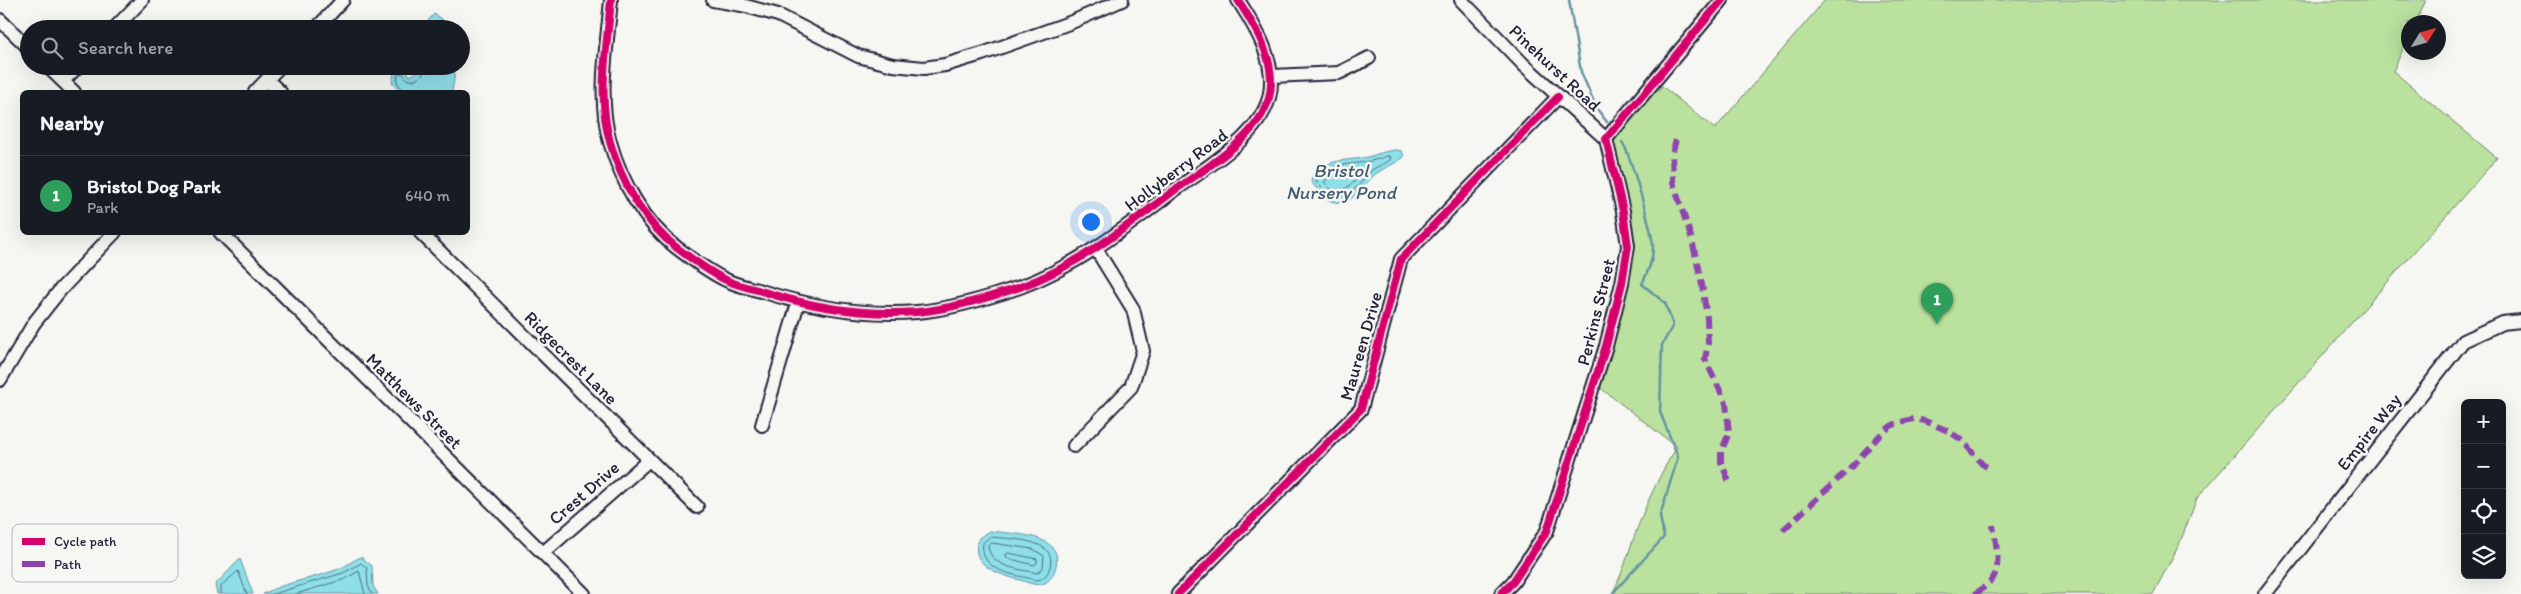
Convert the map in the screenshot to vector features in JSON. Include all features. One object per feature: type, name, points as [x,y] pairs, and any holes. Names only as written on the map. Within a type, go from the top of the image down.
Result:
[{"type":"street","points":[[123,20],[142,0]]},
{"type":"street","points":[[324,20],[343,0]]},
{"type":"street","name":"Hollyberry Road","points":[[611,0],[604,105],[610,140],[621,174],[643,211],[676,247],[727,280],[798,303],[854,312],[918,312],[970,302],[1019,287],[1053,273],[1096,249],[1236,144],[1257,122],[1268,99],[1272,76],[1257,30],[1238,0]]},
{"type":"street","points":[[713,0],[742,4],[778,15],[858,56],[893,66],[924,68],[945,65],[982,54],[1072,22],[1122,0]]},
{"type":"street","name":"Pinehurst Road","points":[[1461,0],[1558,97],[1606,139]]},
{"type":"street","points":[[1606,139],[1722,0]]},
{"type":"street","points":[[0,20],[20,39]]},
{"type":"street","points":[[1272,76],[1339,73],[1369,58]]},
{"type":"street","points":[[57,75],[72,90]]},
{"type":"street","points":[[63,81],[69,75]]},
{"type":"street","points":[[257,90],[272,75]]},
{"type":"street","points":[[267,80],[278,90]]},
{"type":"street","name":"Maureen Drive","points":[[1178,594],[1361,409],[1401,259],[1558,97]]},
{"type":"street","name":"Perkins Street","points":[[1501,594],[1513,582],[1547,531],[1606,346],[1622,283],[1628,246],[1623,211],[1606,139]]},
{"type":"street","points":[[0,380],[34,322],[61,289],[113,235]]},
{"type":"street","name":"Matthews Street","points":[[223,235],[584,594]]},
{"type":"street","name":"Ridgecrest Lane","points":[[423,235],[697,507]]},
{"type":"street","points":[[1074,446],[1131,386],[1143,351],[1133,308],[1096,249]]},
{"type":"street","points":[[762,425],[798,303]]},
{"type":"street","name":"Empire Way","points":[[2265,594],[2462,341],[2502,323],[2521,321]]},
{"type":"street","name":"Crest Drive","points":[[543,553],[649,460]]},
{"type":"green space","points":[[1825,0],[2426,0],[2419,15],[2401,15],[2401,53],[2393,71],[2497,158],[2197,498],[2179,545],[2153,594],[1612,594],[1649,499],[1677,447],[1594,383],[1628,246],[1606,139],[1651,87],[1657,92],[1662,86],[1715,129]]},
{"type":"water","points":[[434,14],[442,20],[429,20]]},
{"type":"water","points":[[394,75],[455,75],[452,90],[398,90],[392,82]]},
{"type":"water","name":"Bristol Nursery Pond","points":[[1395,150],[1402,151],[1404,157],[1377,173],[1356,195],[1343,202],[1326,199],[1311,182],[1313,174],[1326,165]]},
{"type":"water","points":[[990,531],[1034,537],[1052,547],[1056,555],[1056,566],[1051,577],[1045,583],[1034,584],[995,572],[981,562],[976,547],[979,538]]},
{"type":"water","points":[[361,557],[372,566],[373,586],[378,594],[263,594],[282,586],[331,572]]},
{"type":"water","points":[[240,559],[253,594],[217,594],[215,585]]},
{"type":"waterway","points":[[1569,0],[1581,72],[1597,109],[1607,122]]},
{"type":"waterway","points":[[1612,594],[1664,537],[1660,516],[1678,457],[1660,412],[1662,345],[1673,325],[1665,303],[1642,284],[1652,257],[1652,239],[1635,175],[1622,142]]},
{"type":"marked path","points":[[1676,140],[1672,154],[1673,182],[1692,240],[1702,285],[1707,318],[1708,343],[1705,359],[1726,403],[1729,433],[1721,452],[1721,462],[1730,484]]},
{"type":"marked path","points":[[1783,530],[1853,465],[1880,435],[1891,426],[1900,422],[1914,419],[1925,421],[1948,431],[1962,440],[1982,464],[1987,467]]},
{"type":"marked path","points":[[1975,594],[1991,581],[1997,569],[1993,525]]},
{"type":"cycle path","points":[[611,0],[604,71],[606,125],[620,172],[635,200],[654,226],[677,248],[726,280],[799,302],[877,313],[930,311],[995,295],[1041,278],[1080,257],[1118,233],[1214,163],[1242,139],[1263,113],[1269,98],[1271,85],[1268,59],[1264,46],[1238,0]]},
{"type":"cycle path","points":[[1501,594],[1513,582],[1547,531],[1606,346],[1622,283],[1628,246],[1623,211],[1606,139],[1722,0]]},
{"type":"cycle path","points":[[1178,594],[1361,409],[1401,259],[1558,97]]},
{"type":"place","name":"Bristol Dog Park","points":[[1937,324]]}]
